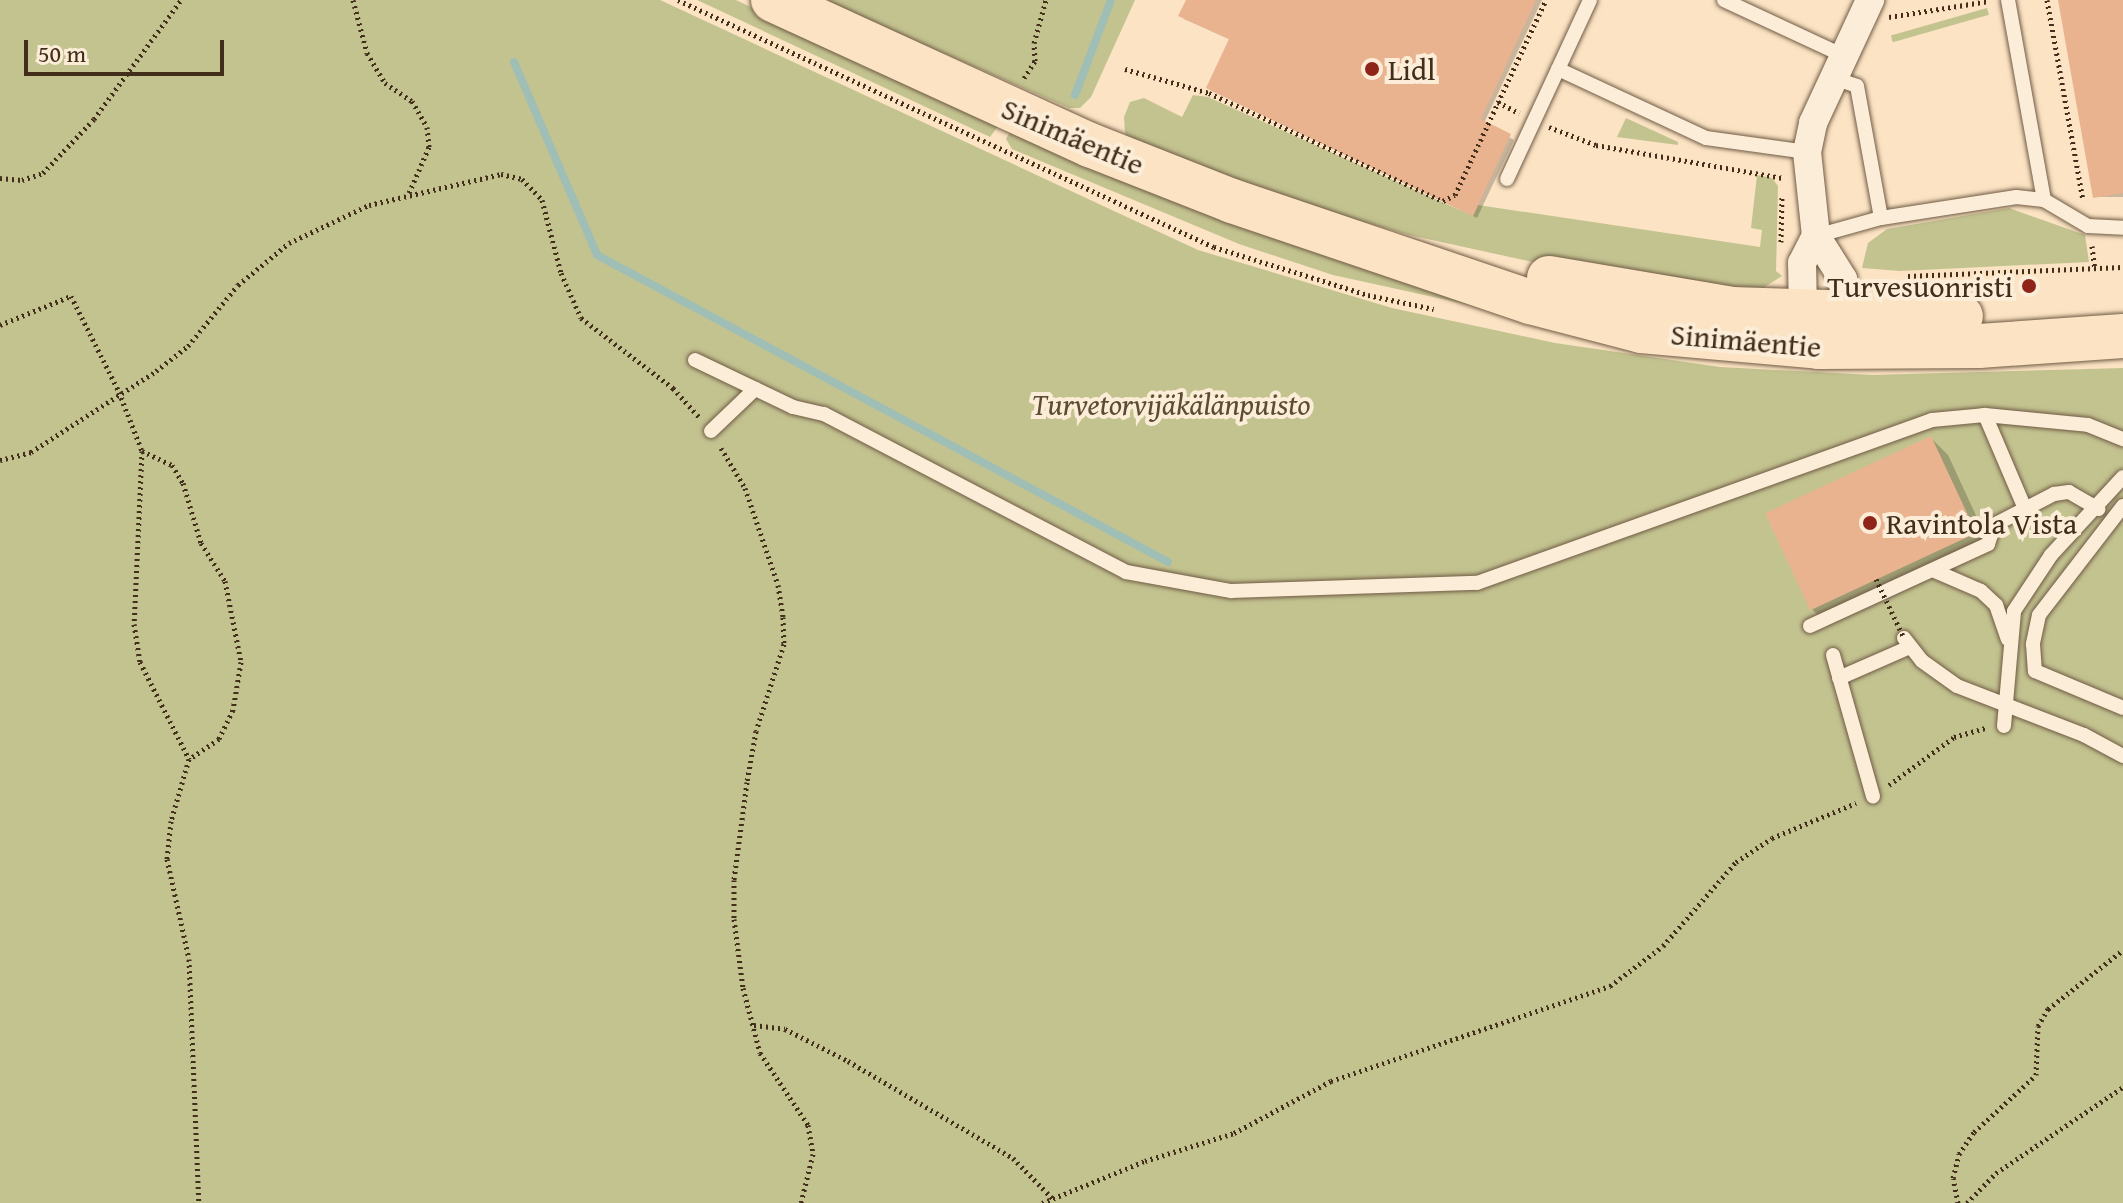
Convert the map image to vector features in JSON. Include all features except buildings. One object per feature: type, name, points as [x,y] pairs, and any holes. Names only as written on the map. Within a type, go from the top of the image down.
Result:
[{"type":"main road","name":"Sinimäentie","points":[[773,0],[1132,162],[1232,201],[1382,248],[1530,302],[1641,331],[1817,313],[1978,316],[2123,308]]},
{"type":"main road","name":"Sinimäentie","points":[[1817,313],[1979,346],[2123,336]]},
{"type":"street","points":[[1817,313],[1816,236],[1807,152],[1813,123],[1839,67],[1880,9]]},
{"type":"street","points":[[1816,236],[1843,279],[1817,313]]},
{"type":"lane","points":[[1507,179],[1590,0]]},
{"type":"lane","points":[[1724,0],[1839,67],[1857,86],[1881,218]]},
{"type":"lane","points":[[2008,0],[2044,200]]},
{"type":"lane","points":[[1558,69],[1706,138],[1807,152]]},
{"type":"lane","points":[[1816,236],[1881,218],[2016,197],[2044,200],[2088,226],[2123,228]]},
{"type":"lane","points":[[695,360],[793,407],[824,414],[1126,572],[1231,591],[1477,583],[1932,420],[1985,415],[2088,425],[2123,439]]},
{"type":"lane","points":[[711,431],[755,389]]},
{"type":"lane","points":[[1985,415],[2023,504]]},
{"type":"lane","points":[[2004,726],[2014,611],[2027,585],[2098,509],[2123,477]]},
{"type":"lane","points":[[1810,626],[1988,544],[1994,525],[2054,494],[2069,492],[2098,509]]},
{"type":"lane","points":[[2123,506],[2039,615],[2033,644],[2035,671],[2123,708]]},
{"type":"lane","points":[[1935,571],[1981,591],[1996,605],[2009,643]]},
{"type":"lane","points":[[1839,678],[1907,642],[1957,686],[2007,703],[2123,755]]},
{"type":"lane","points":[[1833,655],[1873,796]]},
{"type":"path","points":[[0,178],[22,180],[43,173],[94,119],[181,0]]},
{"type":"path","points":[[353,0],[353,14],[385,83],[412,101],[427,127],[429,147],[408,193]]},
{"type":"path","points":[[678,0],[996,150]]},
{"type":"path","points":[[1035,61],[1034,43],[1046,0]]},
{"type":"path","points":[[1125,69],[1209,93],[1443,201],[1455,195],[1546,0]]},
{"type":"path","points":[[1880,9],[1997,0]]},
{"type":"path","points":[[2047,0],[2084,206]]},
{"type":"path","points":[[1498,102],[1596,145],[1783,176],[1780,262],[1817,313]]},
{"type":"path","points":[[0,460],[31,452],[188,346],[238,285],[289,243],[333,218],[408,193],[501,174],[522,179],[542,200],[561,273],[581,318],[673,388],[711,431],[745,488],[778,585],[784,644],[756,731],[734,880],[737,947],[760,1053],[808,1125],[813,1154],[801,1203]]},
{"type":"path","points":[[2091,241],[2095,269]]},
{"type":"path","points":[[0,325],[71,296],[119,392],[142,451],[134,624],[140,662],[189,759]]},
{"type":"path","points":[[142,451],[172,465],[183,483],[201,543],[225,581],[236,617],[241,662],[233,710],[219,739],[189,759],[171,821],[167,859],[189,959],[199,1203]]},
{"type":"path","points":[[1876,579],[1907,642]]},
{"type":"path","points":[[1042,1203],[1234,1133],[1331,1081],[1610,986],[1663,946],[1736,862],[1772,838],[1873,796],[1954,737],[2004,726]]},
{"type":"path","points":[[1958,1203],[1953,1178],[1959,1154],[1974,1132],[2036,1075],[2038,1026],[2048,1009],[2123,950]]},
{"type":"path","points":[[754,1025],[785,1029],[848,1061],[1013,1158],[1052,1198]]},
{"type":"path","points":[[1967,1203],[1996,1173],[2123,1087]]},
{"type":"green space","name":"Turvetorvijäkälänpuisto","points":[[0,0],[660,0],[1198,250],[1392,308],[1555,343],[1720,367],[1873,375],[2123,368],[2123,1203],[0,1203]]},
{"type":"green space","points":[[697,0],[736,0],[998,126],[990,137]]},
{"type":"green space","points":[[822,0],[1135,0],[1091,97],[1080,108],[1069,108]]},
{"type":"green space","points":[[1987,8],[1989,15],[1893,42],[1891,36]]},
{"type":"green space","points":[[1193,95],[1208,97],[1473,216],[1478,205],[1760,247],[1762,230],[1751,228],[1757,175],[1772,178],[1778,186],[1776,271],[1782,276],[1752,295],[1606,278],[1409,235],[1306,205],[1132,142],[1125,133],[1124,117],[1130,102],[1144,98],[1182,117]]},
{"type":"green space","points":[[1626,118],[1678,142],[1678,145],[1617,137]]},
{"type":"green space","points":[[1010,132],[1557,324],[1333,275],[1239,244],[1012,149],[1006,139]]},
{"type":"green space","points":[[2009,208],[2085,235],[2089,262],[1900,271],[1862,268],[1868,243],[1887,229]]},
{"type":"green space","points":[[2008,282],[2009,292],[1950,307],[1913,308],[1914,286]]},
{"type":"waterway","points":[[1075,95],[1111,0]]},
{"type":"waterway","points":[[514,62],[597,255],[1168,562]]},
{"type":"place","name":"Lidl","points":[[1372,69]]},
{"type":"place","name":"Turvesuonristi","points":[[2029,286]]},
{"type":"place","name":"Ravintola Vista","points":[[1870,523]]}]
